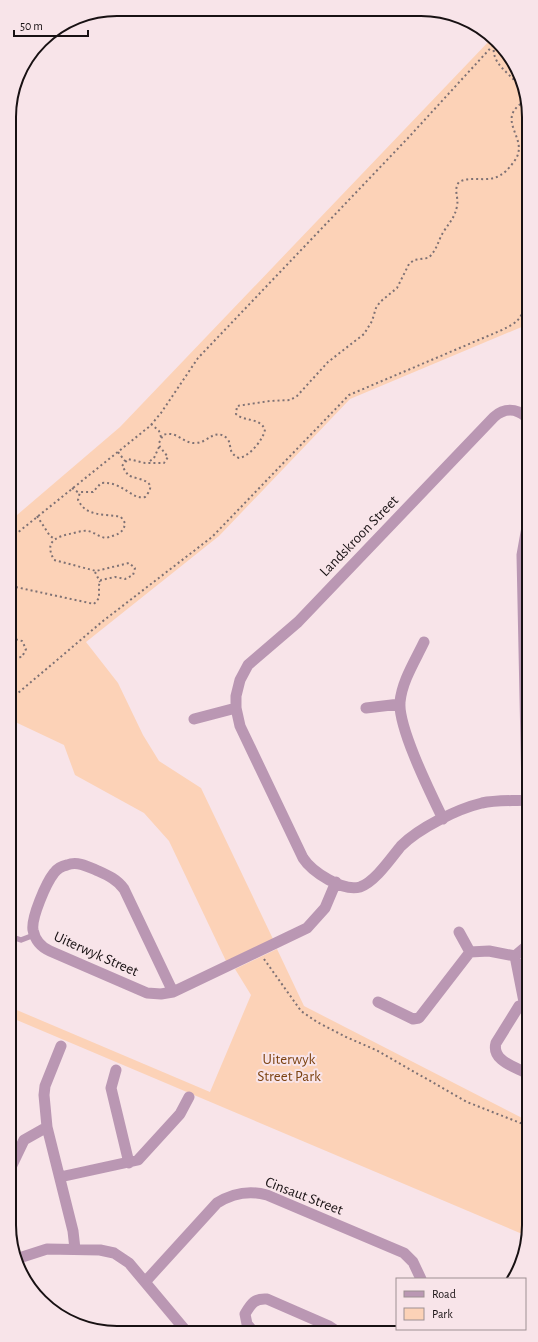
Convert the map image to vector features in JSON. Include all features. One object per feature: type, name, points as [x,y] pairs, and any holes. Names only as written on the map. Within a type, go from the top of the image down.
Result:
[{"type":"street","name":"Landskroon Street","points":[[522,414],[518,411],[508,410],[494,417],[298,622],[248,666],[237,688],[236,708],[240,726],[303,858],[312,869],[349,888],[365,885],[407,840],[443,819],[482,803],[522,800]]},
{"type":"street","points":[[424,642],[405,684],[400,704],[410,743],[443,819]]},
{"type":"street","points":[[366,708],[400,704]]},
{"type":"street","points":[[194,719],[236,708]]},
{"type":"street","name":"Uiterwyk Street","points":[[174,992],[121,886],[112,877],[85,865],[73,863],[67,864],[54,873],[34,918],[34,935],[40,945],[50,951],[147,993],[161,994],[174,992],[307,928],[325,908],[336,882]]},
{"type":"street","points":[[459,932],[470,952]]},
{"type":"street","points":[[515,956],[522,950]]},
{"type":"street","points":[[378,1002],[413,1019],[419,1018],[470,952],[489,951],[515,956]]},
{"type":"street","points":[[515,956],[522,985]]},
{"type":"street","points":[[522,1006],[515,1012],[496,1043],[495,1049],[500,1059],[522,1071]]},
{"type":"street","points":[[61,1046],[45,1086],[44,1095],[47,1127],[73,1231],[75,1249]]},
{"type":"street","points":[[116,1070],[111,1088],[128,1163]]},
{"type":"street","points":[[60,1177],[138,1160],[180,1114],[189,1097]]},
{"type":"street","points":[[16,1157],[24,1140],[47,1127]]},
{"type":"street","name":"Cinsaut Street","points":[[146,1282],[217,1203],[231,1195],[253,1192],[267,1195],[404,1253],[413,1262],[421,1278]]},
{"type":"street","points":[[21,1257],[41,1250],[100,1250],[114,1253],[129,1263],[182,1326]]},
{"type":"street","points":[[249,1326],[245,1314],[253,1301],[260,1298],[267,1299],[329,1326]]},
{"type":"lane","points":[[16,938],[21,940],[34,935]]},
{"type":"path","points":[[16,533],[152,424],[203,352],[408,138],[492,46]]},
{"type":"path","points":[[494,49],[495,57],[509,77],[516,83]]},
{"type":"path","points":[[518,88],[520,98]]},
{"type":"path","points":[[149,462],[154,458],[162,437],[166,434],[172,434],[196,443],[217,434],[228,439],[229,449],[233,455],[239,458],[247,455],[260,442],[265,428],[258,421],[240,418],[236,414],[238,406],[270,401],[290,400],[294,398],[328,362],[347,346],[358,340],[372,322],[380,302],[401,282],[408,264],[414,260],[428,258],[435,249],[444,231],[454,217],[458,204],[455,190],[459,182],[470,179],[489,180],[505,171],[518,154],[519,148],[511,119],[513,113],[521,105]]},
{"type":"path","points":[[16,695],[103,621],[212,537],[349,395],[507,327],[518,321],[522,316]]},
{"type":"path","points":[[152,424],[159,431],[162,437]]},
{"type":"path","points":[[79,493],[84,491],[93,492],[102,483],[106,483],[120,486],[136,497],[145,497],[149,493],[150,487],[148,483],[128,475],[122,466],[125,461],[133,459],[145,463],[149,462],[160,464],[167,460],[166,454],[159,444]]},
{"type":"path","points":[[118,452],[125,461]]},
{"type":"path","points":[[72,488],[79,493],[80,504],[89,511],[98,515],[121,517],[125,523],[122,532],[106,538],[90,531],[85,531],[55,539],[50,547],[54,560],[93,570],[114,568],[129,563],[135,568],[135,572],[130,578],[115,577],[101,580],[100,583]]},
{"type":"path","points":[[37,516],[50,536],[55,539]]},
{"type":"path","points":[[16,587],[94,604],[100,598],[100,583],[97,573],[93,570]]},
{"type":"path","points":[[16,639],[22,641],[26,649],[22,657],[16,658]]},
{"type":"path","points":[[258,952],[301,1011],[317,1022],[376,1050],[467,1102],[522,1124]]},
{"type":"green space","points":[[488,42],[492,46],[501,56],[514,78],[519,91],[521,104],[522,327],[350,399],[219,536],[86,642],[118,683],[143,735],[159,761],[201,788],[273,939],[226,961],[169,841],[144,813],[75,775],[64,745],[16,722],[16,516],[120,427]]},
{"type":"green space","name":"Uiterwyk Street Park","points":[[277,949],[304,1006],[522,1118],[522,1234],[16,1020],[16,1010],[210,1092],[251,995],[235,969]]}]
